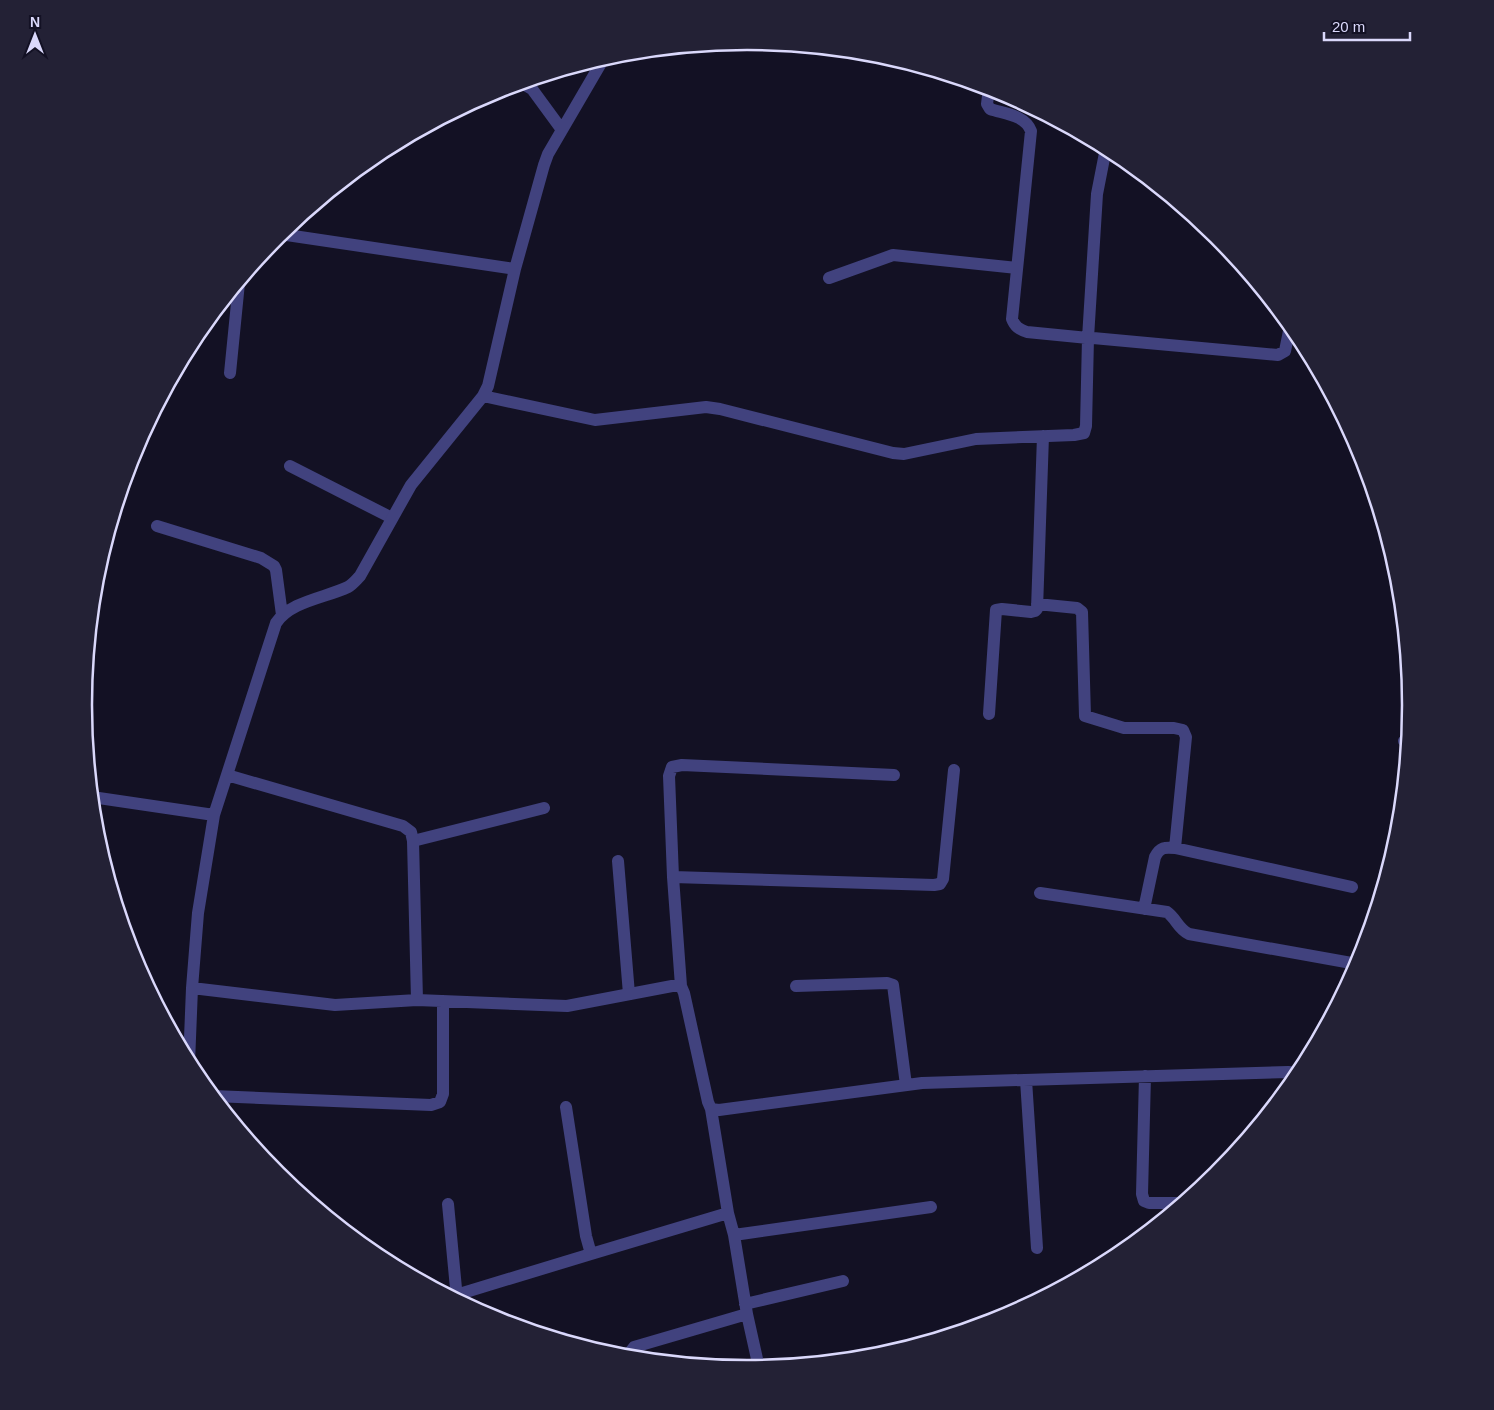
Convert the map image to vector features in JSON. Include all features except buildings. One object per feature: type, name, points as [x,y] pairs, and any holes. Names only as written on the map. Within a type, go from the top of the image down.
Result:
[{"type":"street","points":[[190,1048],[198,913],[214,815],[276,623],[282,615],[293,608],[350,586],[360,576],[411,485],[488,386],[515,269],[544,165],[599,67]]},
{"type":"street","points":[[529,87],[562,130]]},
{"type":"street","points":[[988,96],[987,104],[990,109],[1022,119],[1028,124],[1031,131],[1012,318],[1014,325],[1027,332],[1278,355],[1285,351],[1288,336]]},
{"type":"street","points":[[482,396],[595,420],[706,407],[893,453],[904,454],[976,439],[1074,436],[1084,433],[1086,426],[1088,338],[1097,194],[1104,156]]},
{"type":"street","points":[[291,236],[515,269]]},
{"type":"street","points":[[829,278],[893,255],[1017,268]]},
{"type":"street","points":[[230,373],[238,293]]},
{"type":"street","points":[[989,714],[996,610],[1002,608],[1035,611],[1037,604],[1043,436]]},
{"type":"street","points":[[290,466],[392,518]]},
{"type":"street","points":[[157,526],[265,560],[276,570],[282,615]]},
{"type":"street","points":[[1037,604],[1078,608],[1082,612],[1085,716],[1124,728],[1174,728],[1183,730],[1186,737],[1175,848]]},
{"type":"street","points":[[758,1360],[746,1309],[711,1109],[681,986],[673,877],[669,776],[672,767],[682,765],[894,775]]},
{"type":"street","points":[[673,877],[940,884],[943,879],[954,770]]},
{"type":"street","points":[[227,776],[403,826],[411,832],[413,841],[417,1000]]},
{"type":"street","points":[[99,798],[214,815]]},
{"type":"street","points":[[413,841],[544,808]]},
{"type":"street","points":[[1144,909],[1155,857],[1159,850],[1165,847],[1352,887]]},
{"type":"street","points":[[618,860],[629,994]]},
{"type":"street","points":[[1040,893],[1166,912],[1173,916],[1182,931],[1189,934],[1349,962]]},
{"type":"street","points":[[796,986],[887,983],[893,985],[906,1084]]},
{"type":"street","points":[[192,988],[335,1005],[417,1000],[567,1006],[672,986],[681,986]]},
{"type":"street","points":[[222,1096],[431,1105],[440,1102],[443,1094],[443,1001]]},
{"type":"street","points":[[711,1109],[729,1109],[906,1084],[1290,1072]]},
{"type":"street","points":[[1145,1076],[1142,1194],[1144,1201],[1149,1203],[1172,1203]]},
{"type":"street","points":[[1026,1080],[1037,1248]]},
{"type":"street","points":[[566,1107],[590,1254]]},
{"type":"street","points":[[448,1204],[456,1291]]},
{"type":"street","points":[[734,1235],[931,1207]]},
{"type":"street","points":[[463,1295],[590,1254],[728,1213]]},
{"type":"street","points":[[633,1349],[746,1309],[843,1281]]}]
